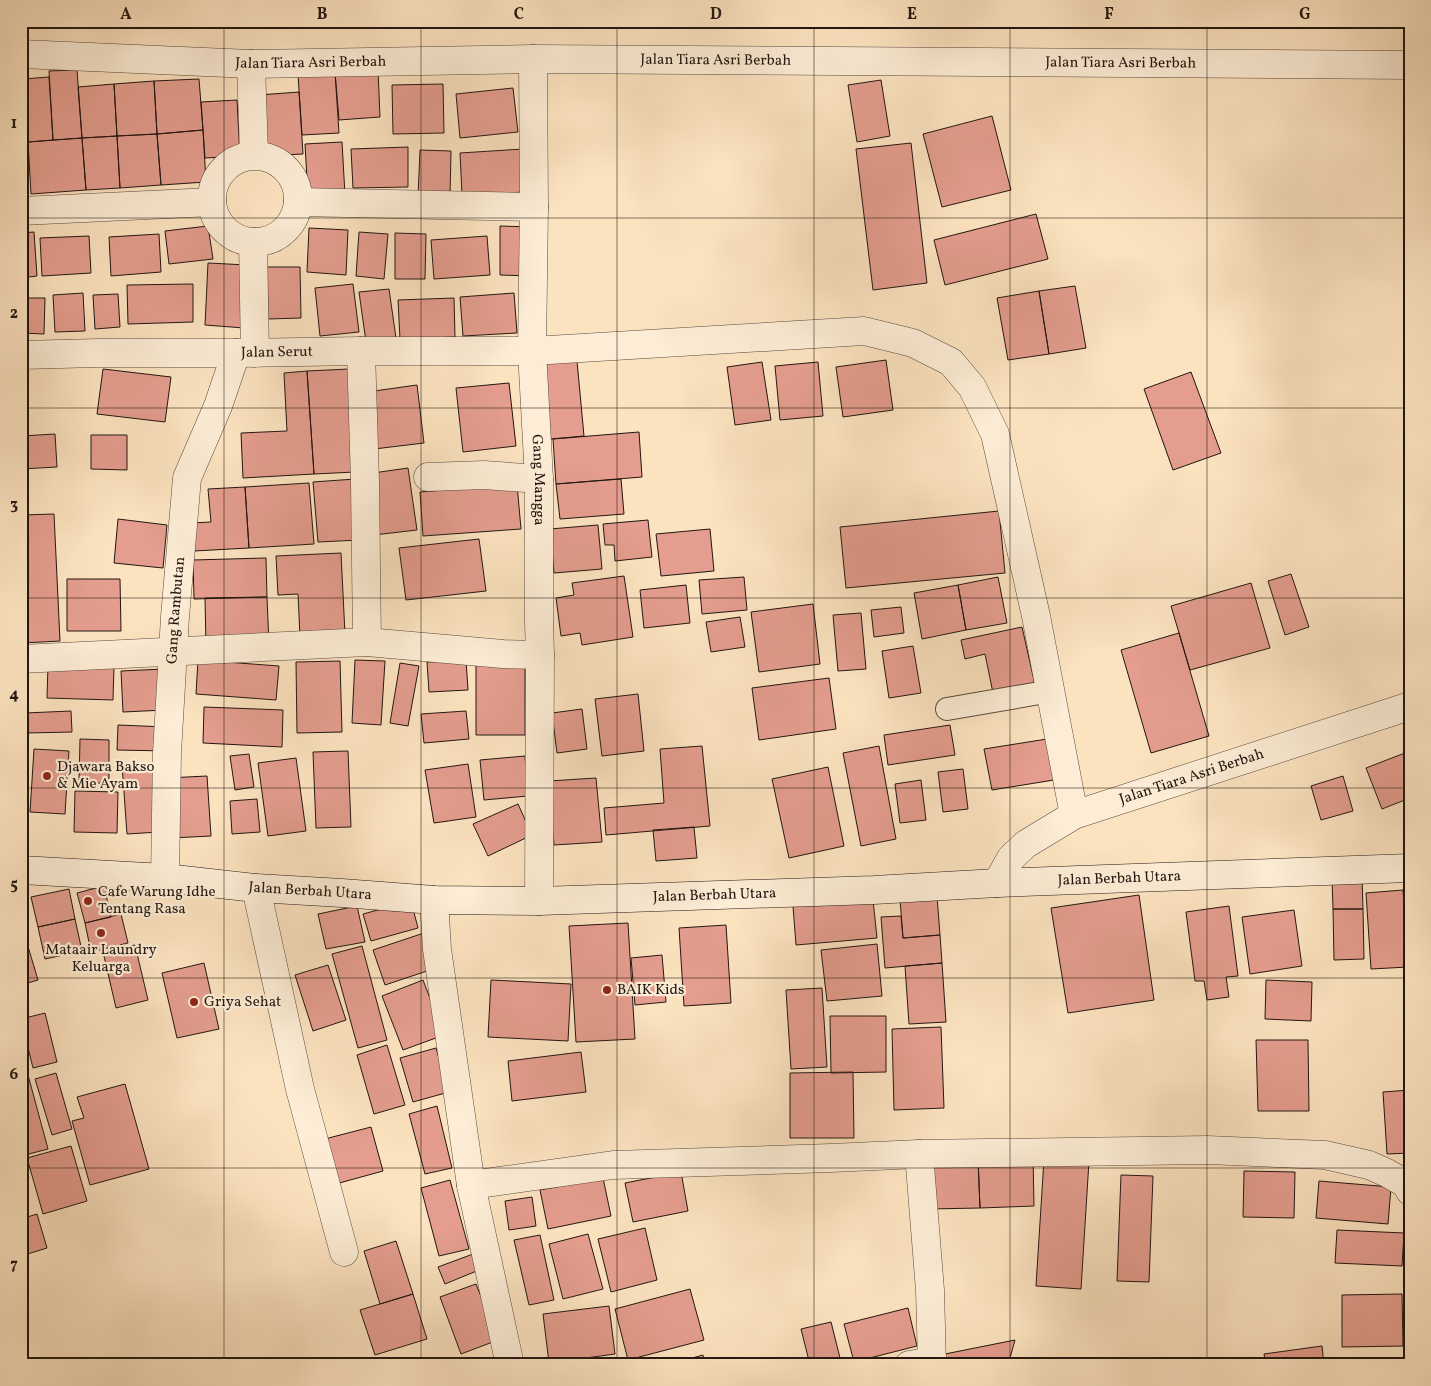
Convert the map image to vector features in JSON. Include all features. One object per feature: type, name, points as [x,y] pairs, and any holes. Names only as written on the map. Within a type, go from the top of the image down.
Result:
[{"type":"street","name":"Jalan Tiara Asri Berbah","points":[[21,54],[251,64],[533,59],[1410,65]]},
{"type":"street","name":"Gang Mangga","points":[[533,59],[534,207],[532,351],[539,479],[539,902]]},
{"type":"street","points":[[251,64],[254,155]]},
{"type":"street","points":[[254,155],[271,158],[286,168],[296,184],[298,202],[294,218],[284,231],[270,240],[253,242],[238,238],[225,230],[216,217],[212,202],[213,188],[218,175],[227,164],[240,158],[254,155]]},
{"type":"street","points":[[21,211],[212,202]]},
{"type":"street","points":[[298,202],[534,207]]},
{"type":"street","name":"Gang Rambutan","points":[[165,878],[167,753],[174,617],[187,478],[218,406],[245,353],[253,242]]},
{"type":"street","name":"Jalan Serut","points":[[21,356],[98,353],[532,351],[864,331],[913,343],[951,362],[972,387],[995,434],[1036,616],[1074,815]]},
{"type":"street","points":[[361,351],[367,642]]},
{"type":"street","points":[[428,477],[484,474],[539,479]]},
{"type":"street","points":[[21,659],[367,642],[503,654],[540,655]]},
{"type":"street","name":"Jalan Tiara Asri Berbah","points":[[998,883],[1011,858],[1026,844],[1074,815],[1410,706]]},
{"type":"street","name":"Jalan Berbah Utara","points":[[21,870],[165,878],[256,888],[434,900],[539,902],[1410,868]]},
{"type":"street","points":[[256,888],[300,1089],[344,1252]]},
{"type":"street","points":[[434,900],[437,949],[471,1185],[510,1365]]},
{"type":"street","points":[[471,1185],[613,1165],[919,1154],[1207,1150],[1324,1155],[1369,1165],[1388,1173],[1406,1184],[1410,1191]]},
{"type":"street","points":[[919,1154],[930,1290],[925,1363]]},
{"type":"lane","points":[[948,709],[1051,691]]},
{"type":"building","points":[[378,69],[380,117],[339,120],[335,72]]},
{"type":"building","points":[[77,70],[82,138],[53,140],[49,71]]},
{"type":"building","points":[[335,72],[339,133],[302,135],[298,75]]},
{"type":"building","points":[[49,77],[53,140],[28,142],[23,79]]},
{"type":"building","points":[[199,79],[203,130],[157,134],[154,81]]},
{"type":"building","points":[[881,80],[890,136],[857,142],[848,85]]},
{"type":"building","points":[[154,81],[157,134],[117,136],[114,84]]},
{"type":"building","points":[[114,84],[117,136],[82,138],[78,87]]},
{"type":"building","points":[[443,84],[444,133],[393,134],[392,85]]},
{"type":"building","points":[[513,88],[518,132],[460,138],[456,94]]},
{"type":"building","points":[[299,92],[303,154],[264,156],[259,95]]},
{"type":"building","points":[[237,100],[240,156],[205,158],[201,102]]},
{"type":"building","points":[[992,116],[1011,190],[942,207],[923,134]]},
{"type":"building","points":[[203,130],[206,182],[161,185],[157,134]]},
{"type":"building","points":[[157,134],[161,185],[120,188],[117,136]]},
{"type":"building","points":[[117,136],[120,188],[86,190],[82,138]]},
{"type":"building","points":[[82,138],[86,190],[31,194],[28,142]]},
{"type":"building","points":[[342,142],[345,195],[308,197],[305,144]]},
{"type":"building","points":[[911,143],[927,283],[873,290],[856,149]]},
{"type":"building","points":[[408,147],[408,187],[353,188],[351,149]]},
{"type":"building","points":[[523,149],[526,192],[462,195],[460,153]]},
{"type":"building","points":[[420,150],[451,151],[450,197],[418,197]]},
{"type":"building","points":[[1036,214],[1048,259],[945,285],[934,240]]},
{"type":"building","points":[[208,226],[213,259],[169,264],[165,231]]},
{"type":"building","points":[[500,226],[531,227],[530,276],[500,275]]},
{"type":"building","points":[[309,228],[348,230],[346,275],[307,272]]},
{"type":"building","points":[[34,232],[37,276],[21,278],[21,233]]},
{"type":"building","points":[[359,232],[388,234],[384,279],[356,276]]},
{"type":"building","points":[[395,233],[426,234],[425,279],[395,279]]},
{"type":"building","points":[[159,234],[161,272],[111,276],[109,237]]},
{"type":"building","points":[[89,236],[91,273],[42,276],[40,238]]},
{"type":"building","points":[[487,236],[490,275],[434,279],[431,240]]},
{"type":"building","points":[[208,263],[247,265],[244,328],[205,325]]},
{"type":"building","points":[[267,267],[300,267],[301,318],[268,319]]},
{"type":"building","points":[[193,284],[193,322],[128,324],[127,285]]},
{"type":"building","points":[[353,284],[359,332],[320,336],[315,288]]},
{"type":"building","points":[[1075,286],[1086,348],[1049,354],[1039,291]]},
{"type":"building","points":[[389,289],[396,338],[366,342],[359,292]]},
{"type":"building","points":[[1039,291],[1049,354],[1008,360],[997,298]]},
{"type":"building","points":[[83,293],[85,331],[55,332],[53,295]]},
{"type":"building","points":[[514,293],[517,333],[463,336],[460,297]]},
{"type":"building","points":[[118,294],[120,327],[95,329],[93,295]]},
{"type":"building","points":[[21,298],[45,298],[44,334],[21,333]]},
{"type":"building","points":[[454,298],[455,337],[400,339],[398,300]]},
{"type":"building","points":[[886,360],[893,410],[843,417],[836,367]]},
{"type":"building","points":[[577,361],[584,436],[540,440],[533,365]]},
{"type":"building","points":[[762,362],[771,420],[735,425],[727,367]]},
{"type":"building","points":[[818,362],[823,416],[780,420],[775,366]]},
{"type":"building","points":[[103,369],[171,377],[165,422],[97,414]]},
{"type":"building","points":[[349,369],[355,472],[314,474],[307,371]]},
{"type":"building","points":[[307,371],[314,474],[243,478],[241,433],[287,431],[284,373]]},
{"type":"building","points":[[1191,372],[1221,453],[1173,470],[1144,389]]},
{"type":"building","points":[[509,383],[516,446],[463,452],[456,388]]},
{"type":"building","points":[[417,385],[424,443],[374,449],[367,392]]},
{"type":"building","points":[[639,432],[642,477],[556,484],[553,439]]},
{"type":"building","points":[[55,434],[57,467],[21,469],[21,436]]},
{"type":"building","points":[[91,435],[127,435],[127,470],[91,469]]},
{"type":"building","points":[[408,468],[417,530],[374,535],[366,474]]},
{"type":"building","points":[[355,479],[360,540],[318,542],[313,482]]},
{"type":"building","points":[[621,479],[624,514],[560,519],[556,484]]},
{"type":"building","points":[[309,483],[314,544],[249,548],[245,487]]},
{"type":"building","points":[[517,484],[521,529],[423,536],[420,492]]},
{"type":"building","points":[[245,487],[249,548],[194,551],[192,523],[211,522],[208,489]]},
{"type":"building","points":[[999,511],[1005,573],[846,588],[840,527]]},
{"type":"building","points":[[54,514],[60,641],[22,643],[21,515]]},
{"type":"building","points":[[118,519],[167,525],[163,568],[114,563]]},
{"type":"building","points":[[648,520],[652,557],[615,561],[614,545],[605,545],[603,524]]},
{"type":"building","points":[[598,525],[602,569],[554,573],[550,529]]},
{"type":"building","points":[[710,529],[714,571],[661,576],[656,534]]},
{"type":"building","points":[[479,539],[486,591],[406,600],[399,548]]},
{"type":"building","points":[[341,553],[345,634],[300,637],[298,594],[278,595],[276,556]]},
{"type":"building","points":[[266,558],[267,597],[194,599],[193,560]]},
{"type":"building","points":[[1291,574],[1309,627],[1285,635],[1268,581]]},
{"type":"building","points":[[624,576],[633,637],[582,645],[580,633],[561,636],[556,598],[574,595],[572,583]]},
{"type":"building","points":[[744,577],[747,610],[702,614],[699,580]]},
{"type":"building","points":[[998,577],[1007,623],[966,630],[958,585]]},
{"type":"building","points":[[67,579],[120,579],[121,631],[67,631]]},
{"type":"building","points":[[1251,583],[1270,648],[1190,670],[1171,606]]},
{"type":"building","points":[[686,585],[690,623],[644,628],[640,590]]},
{"type":"building","points":[[958,585],[966,630],[922,639],[914,593]]},
{"type":"building","points":[[267,597],[269,645],[206,646],[205,598]]},
{"type":"building","points":[[813,604],[820,664],[759,672],[751,612]]},
{"type":"building","points":[[901,607],[904,633],[874,637],[871,610]]},
{"type":"building","points":[[861,613],[866,669],[838,671],[833,615]]},
{"type":"building","points":[[740,617],[745,647],[711,652],[706,622]]},
{"type":"building","points":[[1022,627],[1035,685],[993,693],[985,654],[965,659],[961,640]]},
{"type":"building","points":[[1179,633],[1209,736],[1151,753],[1121,650]]},
{"type":"building","points":[[913,646],[921,693],[889,698],[882,651]]},
{"type":"building","points":[[198,660],[279,666],[276,700],[196,694]]},
{"type":"building","points":[[355,660],[385,661],[381,725],[352,723]]},
{"type":"building","points":[[466,660],[468,690],[429,692],[427,662]]},
{"type":"building","points":[[340,661],[342,732],[297,733],[296,662]]},
{"type":"building","points":[[400,663],[419,666],[408,726],[390,723]]},
{"type":"building","points":[[476,664],[525,664],[525,735],[476,735]]},
{"type":"building","points":[[48,665],[114,666],[113,700],[47,698]]},
{"type":"building","points":[[164,669],[165,710],[123,712],[121,671]]},
{"type":"building","points":[[829,678],[836,729],[759,740],[752,688]]},
{"type":"building","points":[[638,694],[644,751],[602,756],[595,699]]},
{"type":"building","points":[[204,707],[283,710],[282,747],[203,743]]},
{"type":"building","points":[[582,709],[587,749],[557,753],[552,713]]},
{"type":"building","points":[[71,711],[72,732],[26,733],[25,713]]},
{"type":"building","points":[[466,711],[469,739],[424,743],[421,714]]},
{"type":"building","points":[[118,725],[166,727],[166,751],[117,750]]},
{"type":"building","points":[[950,725],[955,755],[888,765],[884,735]]},
{"type":"building","points":[[80,739],[109,740],[109,783],[79,783]]},
{"type":"building","points":[[1047,739],[1054,780],[992,790],[984,749]]},
{"type":"building","points":[[702,746],[710,826],[606,835],[604,808],[664,803],[660,749]]},
{"type":"building","points":[[879,746],[896,839],[861,846],[843,753]]},
{"type":"building","points":[[34,749],[69,751],[65,814],[30,812]]},
{"type":"building","points":[[348,751],[351,827],[316,828],[313,752]]},
{"type":"building","points":[[1410,751],[1410,798],[1382,809],[1366,768]]},
{"type":"building","points":[[249,754],[254,787],[235,790],[230,756]]},
{"type":"building","points":[[525,756],[528,796],[484,800],[480,760]]},
{"type":"building","points":[[296,758],[306,831],[268,836],[258,763]]},
{"type":"building","points":[[155,763],[159,832],[127,834],[122,765]]},
{"type":"building","points":[[468,764],[476,817],[434,823],[425,770]]},
{"type":"building","points":[[828,767],[844,846],[789,858],[772,779]]},
{"type":"building","points":[[963,769],[968,809],[943,812],[938,772]]},
{"type":"building","points":[[207,776],[211,836],[171,838],[167,778]]},
{"type":"building","points":[[1343,776],[1353,811],[1321,820],[1311,786]]},
{"type":"building","points":[[596,778],[602,842],[554,845],[549,781]]},
{"type":"building","points":[[921,780],[926,820],[900,823],[895,784]]},
{"type":"building","points":[[75,791],[118,792],[117,833],[74,832]]},
{"type":"building","points":[[257,799],[260,832],[232,834],[230,801]]},
{"type":"building","points":[[518,804],[532,835],[488,856],[473,824]]},
{"type":"building","points":[[694,827],[697,858],[656,861],[653,830]]},
{"type":"building","points":[[1362,877],[1363,909],[1333,909],[1332,878]]},
{"type":"building","points":[[104,886],[111,917],[85,923],[77,893]]},
{"type":"building","points":[[69,889],[75,919],[38,927],[31,897]]},
{"type":"building","points":[[1403,890],[1408,967],[1371,969],[1366,893]]},
{"type":"building","points":[[1139,895],[1154,1000],[1068,1013],[1051,908]]},
{"type":"building","points":[[937,896],[940,935],[903,938],[900,899]]},
{"type":"building","points":[[873,900],[877,938],[796,945],[793,906]]},
{"type":"building","points":[[411,901],[418,928],[371,941],[363,914]]},
{"type":"building","points":[[357,906],[365,942],[326,949],[318,914]]},
{"type":"building","points":[[1229,906],[1238,976],[1226,977],[1229,997],[1207,1000],[1204,981],[1195,981],[1186,912]]},
{"type":"building","points":[[1333,909],[1363,909],[1364,959],[1334,960]]},
{"type":"building","points":[[1294,910],[1302,966],[1250,974],[1242,917]]},
{"type":"building","points":[[121,914],[128,943],[91,952],[85,923]]},
{"type":"building","points":[[901,916],[903,938],[940,935],[942,963],[885,968],[881,917]]},
{"type":"building","points":[[75,919],[82,951],[45,959],[38,927]]},
{"type":"building","points":[[21,923],[38,980],[21,985]]},
{"type":"building","points":[[628,923],[635,1039],[576,1042],[569,926]]},
{"type":"building","points":[[726,925],[731,1003],[684,1006],[679,928]]},
{"type":"building","points":[[424,933],[436,968],[385,985],[373,950]]},
{"type":"building","points":[[877,944],[882,996],[827,1001],[821,950]]},
{"type":"building","points":[[135,945],[148,1000],[116,1008],[103,952]]},
{"type":"building","points":[[362,946],[387,1040],[358,1048],[332,954]]},
{"type":"building","points":[[662,955],[666,1002],[635,1005],[631,958]]},
{"type":"building","points":[[204,963],[219,1029],[177,1038],[162,973]]},
{"type":"building","points":[[942,963],[946,1022],[909,1024],[905,966]]},
{"type":"building","points":[[328,965],[346,1020],[313,1031],[295,975]]},
{"type":"building","points":[[423,980],[444,1035],[403,1050],[382,996]]},
{"type":"building","points":[[491,980],[571,984],[568,1041],[488,1037]]},
{"type":"building","points":[[1266,980],[1312,982],[1311,1021],[1265,1019]]},
{"type":"building","points":[[822,988],[827,1067],[791,1069],[786,990]]},
{"type":"building","points":[[45,1013],[57,1062],[33,1068],[21,1019]]},
{"type":"building","points":[[830,1016],[886,1016],[886,1072],[831,1073]]},
{"type":"building","points":[[941,1027],[944,1108],[894,1110],[892,1029]]},
{"type":"building","points":[[1256,1040],[1308,1040],[1309,1111],[1258,1111]]},
{"type":"building","points":[[387,1045],[405,1105],[374,1114],[357,1055]]},
{"type":"building","points":[[436,1048],[449,1092],[413,1102],[400,1058]]},
{"type":"building","points":[[21,1049],[48,1149],[21,1156]]},
{"type":"building","points":[[581,1052],[586,1092],[512,1101],[508,1061]]},
{"type":"building","points":[[853,1072],[854,1138],[790,1138],[790,1073]]},
{"type":"building","points":[[56,1073],[72,1129],[52,1135],[35,1079]]},
{"type":"building","points":[[125,1084],[149,1169],[90,1185],[72,1121],[84,1118],[77,1097]]},
{"type":"building","points":[[1410,1090],[1410,1153],[1387,1154],[1383,1092]]},
{"type":"building","points":[[437,1106],[452,1168],[425,1174],[409,1114]]},
{"type":"building","points":[[371,1127],[383,1171],[332,1185],[321,1140]]},
{"type":"building","points":[[71,1146],[87,1201],[43,1214],[27,1158]]},
{"type":"building","points":[[1033,1156],[1034,1206],[980,1208],[978,1158]]},
{"type":"building","points":[[978,1158],[980,1208],[928,1209],[927,1159]]},
{"type":"building","points":[[1044,1159],[1089,1161],[1081,1289],[1036,1286]]},
{"type":"building","points":[[1244,1171],[1295,1172],[1294,1218],[1243,1217]]},
{"type":"building","points":[[681,1172],[688,1211],[633,1222],[625,1183]]},
{"type":"building","points":[[1121,1175],[1153,1176],[1149,1282],[1117,1281]]},
{"type":"building","points":[[603,1178],[611,1216],[548,1229],[540,1190]]},
{"type":"building","points":[[450,1180],[469,1249],[439,1256],[421,1188]]},
{"type":"building","points":[[1319,1181],[1391,1187],[1388,1224],[1316,1218]]},
{"type":"building","points":[[532,1197],[536,1226],[509,1230],[505,1201]]},
{"type":"building","points":[[37,1214],[47,1248],[21,1256],[21,1219]]},
{"type":"building","points":[[645,1228],[657,1280],[611,1292],[598,1239]]},
{"type":"building","points":[[1337,1230],[1404,1233],[1402,1266],[1335,1263]]},
{"type":"building","points":[[588,1234],[603,1289],[563,1299],[549,1244]]},
{"type":"building","points":[[540,1235],[554,1300],[529,1305],[514,1240]]},
{"type":"building","points":[[396,1241],[413,1294],[380,1304],[364,1251]]},
{"type":"building","points":[[473,1254],[479,1270],[445,1284],[438,1267]]},
{"type":"building","points":[[476,1284],[498,1340],[461,1354],[440,1297]]},
{"type":"building","points":[[690,1289],[704,1340],[628,1360],[615,1309]]},
{"type":"building","points":[[413,1294],[427,1339],[375,1355],[360,1310]]},
{"type":"building","points":[[1402,1294],[1403,1346],[1342,1347],[1342,1295]]},
{"type":"building","points":[[609,1306],[615,1354],[549,1363],[543,1314]]},
{"type":"building","points":[[908,1308],[917,1346],[854,1362],[844,1324]]},
{"type":"building","points":[[831,1322],[841,1362],[828,1365],[810,1365],[801,1329]]},
{"type":"building","points":[[1015,1340],[1008,1365],[942,1365],[940,1355]]},
{"type":"building","points":[[1322,1346],[1324,1365],[1266,1365],[1264,1354]]},
{"type":"building","points":[[703,1355],[705,1365],[667,1365]]},
{"type":"place","name":"Djawara Bakso & Mie Ayam","points":[[47,776]]},
{"type":"place","name":"Cafe Warung Idhe Tentang Rasa","points":[[88,901]]},
{"type":"place","name":"Mataair Laundry Keluarga","points":[[101,933]]},
{"type":"place","name":"BAIK Kids","points":[[607,990]]},
{"type":"place","name":"Griya Sehat","points":[[194,1002]]}]
